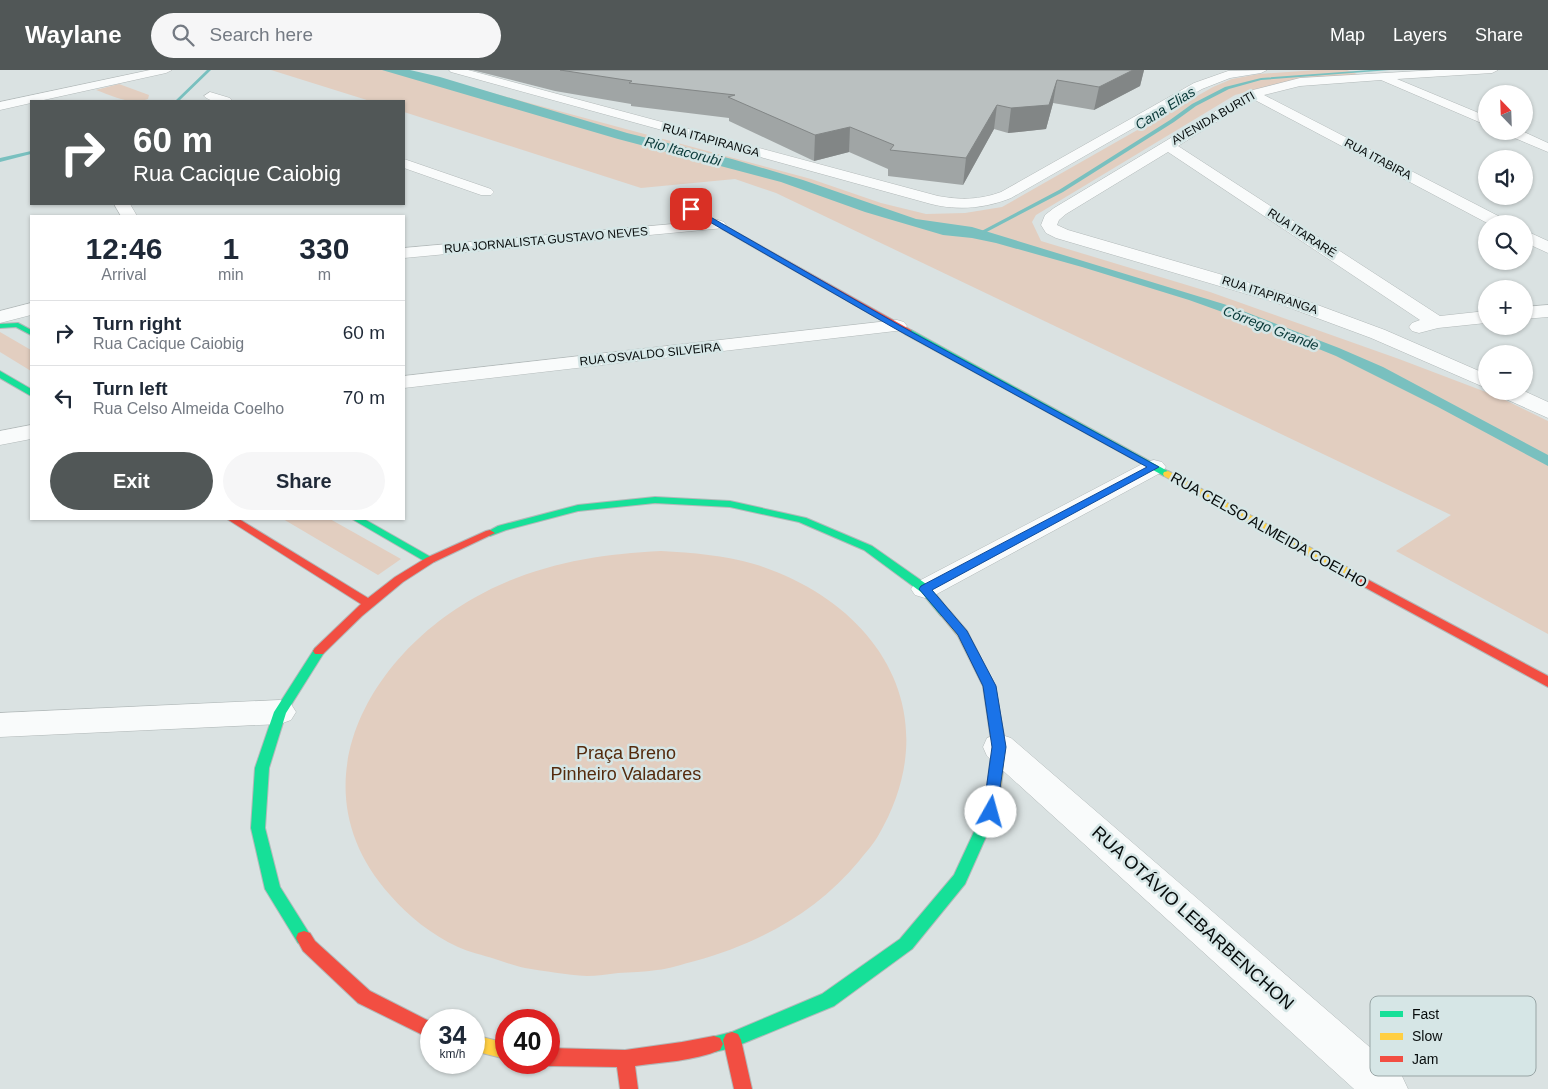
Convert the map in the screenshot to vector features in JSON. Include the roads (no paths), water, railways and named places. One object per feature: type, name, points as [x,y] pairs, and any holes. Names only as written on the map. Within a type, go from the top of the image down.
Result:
[{"type":"street","points":[[0,106],[166,70]]},
{"type":"street","name":"RUA ITAPIRANGA","points":[[455,70],[936,201],[969,204]]},
{"type":"street","name":"AVENIDA BURITI","points":[[969,204],[996,200],[1006,195],[1198,86],[1228,75],[1261,70]]},
{"type":"street","points":[[1366,70],[1391,74],[1478,107]]},
{"type":"street","name":"AVENIDA BURITI","points":[[1048,225],[1052,218],[1060,211],[1253,94],[1300,82],[1391,74],[1492,70]]},
{"type":"street","points":[[1391,74],[1478,117]]},
{"type":"street","name":"RUA ITABIRA","points":[[1253,94],[1485,215]]},
{"type":"street","points":[[210,96],[223,100]]},
{"type":"street","points":[[1533,130],[1548,136]]},
{"type":"street","points":[[1530,140],[1548,148]]},
{"type":"street","name":"RUA ITARARÉ","points":[[1167,145],[1436,322]]},
{"type":"street","points":[[405,163],[486,192]]},
{"type":"street","points":[[405,173],[426,171]]},
{"type":"street","name":"RUA CELSO ALMEIDA COELHO","points":[[677,201],[897,326],[1548,682]]},
{"type":"street","name":"RUA JORNALISTA GUSTAVO NEVES","points":[[405,253],[718,224]]},
{"type":"street","name":"RUA ITAPIRANGA","points":[[1048,225],[1052,230],[1062,234],[1311,308],[1387,337],[1478,378]]},
{"type":"street","points":[[1533,240],[1548,248]]},
{"type":"street","points":[[0,317],[30,309]]},
{"type":"street","points":[[1533,312],[1548,311]]},
{"type":"street","points":[[1387,337],[1436,322],[1478,318]]},
{"type":"street","points":[[0,326],[18,325],[30,332]]},
{"type":"street","name":"RUA OSVALDO SILVEIRA","points":[[405,382],[897,326]]},
{"type":"street","points":[[0,374],[30,392]]},
{"type":"street","points":[[1525,400],[1548,411]]},
{"type":"street","points":[[0,438],[30,432]]},
{"type":"street","points":[[925,589],[1154,467]]},
{"type":"street","points":[[420,1025],[364,996],[309,946],[273,889],[258,828],[262,768],[280,712],[317,653],[367,603],[430,560],[502,528],[578,508],[655,500],[730,504],[802,520],[868,548],[925,589],[963,634],[989,686],[999,747],[991,812],[960,880],[906,944],[828,1000],[732,1040],[682,1052],[625,1059],[560,1057]]},
{"type":"street","points":[[234,520],[367,603]]},
{"type":"street","points":[[359,520],[430,560]]},
{"type":"street","points":[[0,725],[280,712]]},
{"type":"street","name":"RUA OTÁVIO LEBARBENCHON","points":[[999,747],[1370,1075]]},
{"type":"street","points":[[732,1040],[743,1089]]},
{"type":"street","points":[[625,1059],[629,1089]]},
{"type":"street","name":"RUA OTÁVIO LEBARBENCHON","points":[[1371,1076],[1386,1089]]},
{"type":"water","points":[[382,70],[410,70],[440,77],[627,133],[732,159],[803,180],[916,219],[972,227],[1230,306],[1383,367],[1548,455],[1548,466],[1438,407],[1336,356],[1267,328],[1189,300],[996,243],[943,235],[865,212],[781,182],[618,139]]},
{"type":"waterway","points":[[178,100],[209,70]]},
{"type":"waterway","name":"Cana Elias","points":[[977,235],[1061,191],[1194,105],[1227,88],[1261,79],[1388,70]]},
{"type":"waterway","points":[[0,160],[30,152]]},
{"type":"water label","name":"Rio Itacorubi","points":[[683,151]]},
{"type":"water label","name":"Córrego Grande","points":[[1271,328]]},
{"type":"park label","name":"Praça Breno Pinheiro Valadares","points":[[626,763]]}]
